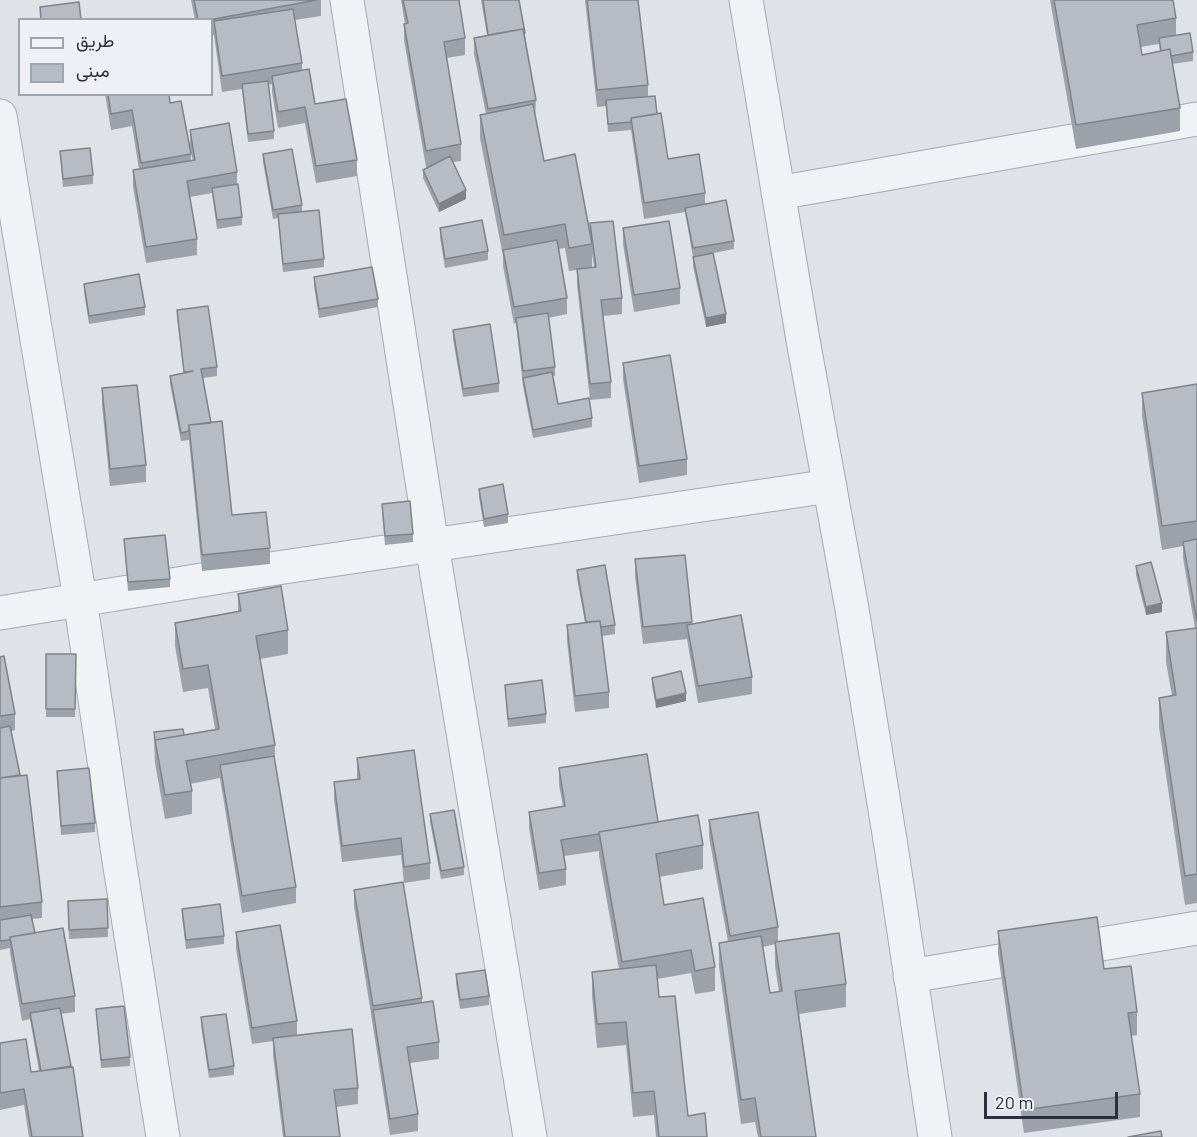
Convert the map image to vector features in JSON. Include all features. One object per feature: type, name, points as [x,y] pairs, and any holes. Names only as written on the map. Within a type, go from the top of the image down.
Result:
[{"type":"street","points":[[347,0],[432,545],[530,1137]]},
{"type":"street","points":[[746,0],[872,729],[935,1137]]},
{"type":"street","points":[[0,116],[80,599],[163,1137]]},
{"type":"street","points":[[778,193],[1197,119]]},
{"type":"street","points":[[0,613],[432,545],[830,486]]},
{"type":"street","points":[[910,976],[1197,928]]},
{"type":"building","points":[[194,0],[316,0],[213,19],[198,18]]},
{"type":"building","points":[[403,0],[459,0],[465,38],[444,42],[461,144],[426,151],[404,24],[408,23]]},
{"type":"building","points":[[483,0],[519,0],[525,33],[523,29],[488,35]]},
{"type":"building","points":[[587,0],[638,0],[648,85],[597,90]]},
{"type":"building","points":[[1054,0],[1173,0],[1176,18],[1137,25],[1142,55],[1170,49],[1180,108],[1076,125]]},
{"type":"building","points":[[79,2],[81,18],[41,18],[40,7]]},
{"type":"building","points":[[293,9],[302,63],[222,76],[214,21]]},
{"type":"building","points":[[523,29],[536,100],[488,109],[474,38]]},
{"type":"building","points":[[1190,33],[1193,52],[1171,56],[1170,49],[1161,51],[1159,38]]},
{"type":"building","points":[[309,69],[315,104],[346,99],[357,160],[316,166],[305,107],[278,112],[272,76]]},
{"type":"building","points":[[268,81],[274,131],[248,134],[242,84]]},
{"type":"building","points":[[108,96],[169,96],[170,103],[181,101],[191,154],[141,163],[132,110],[111,114]]},
{"type":"building","points":[[655,96],[657,114],[631,118],[631,122],[608,124],[606,100]]},
{"type":"building","points":[[533,104],[544,161],[575,154],[592,244],[569,248],[565,224],[504,235],[480,115]]},
{"type":"building","points":[[661,113],[668,159],[699,154],[705,193],[644,203],[631,118]]},
{"type":"building","points":[[229,123],[237,172],[187,181],[197,239],[146,247],[133,170],[195,160],[190,130]]},
{"type":"building","points":[[90,148],[93,175],[63,179],[60,151]]},
{"type":"building","points":[[292,149],[302,205],[273,210],[263,154]]},
{"type":"building","points":[[450,156],[466,190],[439,204],[423,170]]},
{"type":"building","points":[[238,184],[242,217],[217,220],[212,188]]},
{"type":"building","points":[[726,200],[734,241],[693,248],[685,208]]},
{"type":"building","points":[[319,210],[324,259],[283,264],[278,214]]},
{"type":"building","points":[[482,220],[488,251],[445,259],[440,228]]},
{"type":"building","points":[[613,221],[622,298],[601,300],[611,382],[590,384],[577,269],[596,267],[590,223]]},
{"type":"building","points":[[669,221],[680,288],[634,295],[623,228]]},
{"type":"building","points":[[557,240],[567,298],[514,307],[503,250]]},
{"type":"building","points":[[713,253],[726,314],[706,318],[693,257]]},
{"type":"building","points":[[372,267],[378,299],[319,309],[314,277]]},
{"type":"building","points":[[139,274],[145,307],[89,316],[84,284]]},
{"type":"building","points":[[208,306],[217,367],[201,369],[211,423],[189,425],[189,431],[181,433],[170,376],[193,371],[184,372],[177,310]]},
{"type":"building","points":[[548,313],[555,367],[523,371],[516,318]]},
{"type":"building","points":[[490,324],[499,383],[463,389],[453,330]]},
{"type":"building","points":[[670,355],[687,459],[639,466],[623,363]]},
{"type":"building","points":[[552,372],[558,404],[589,398],[592,418],[533,430],[523,378]]},
{"type":"building","points":[[1197,384],[1197,521],[1162,526],[1142,393]]},
{"type":"building","points":[[137,385],[146,465],[110,469],[102,388]]},
{"type":"building","points":[[222,421],[232,515],[266,512],[270,548],[202,555],[189,425]]},
{"type":"building","points":[[503,484],[508,514],[484,519],[479,489]]},
{"type":"building","points":[[410,501],[413,534],[385,536],[382,504]]},
{"type":"building","points":[[165,535],[170,579],[128,582],[124,539]]},
{"type":"building","points":[[1197,539],[1197,621],[1183,542]]},
{"type":"building","points":[[685,555],[692,622],[643,627],[635,559]]},
{"type":"building","points":[[1151,562],[1162,603],[1146,607],[1136,566]]},
{"type":"building","points":[[605,565],[615,625],[601,627],[600,621],[586,622],[577,570]]},
{"type":"building","points":[[281,586],[288,630],[256,636],[275,745],[186,761],[192,791],[165,795],[155,740],[219,729],[208,665],[183,669],[175,623],[241,611],[238,594]]},
{"type":"building","points":[[741,615],[752,677],[698,686],[687,625]]},
{"type":"building","points":[[600,621],[609,692],[575,696],[567,625]]},
{"type":"building","points":[[1197,628],[1197,874],[1185,876],[1159,698],[1176,695],[1166,632]]},
{"type":"building","points":[[46,654],[76,654],[75,709],[46,709]]},
{"type":"building","points":[[4,656],[15,714],[0,716],[0,657]]},
{"type":"building","points":[[681,671],[686,693],[656,700],[652,678]]},
{"type":"building","points":[[542,680],[546,714],[508,719],[505,685]]},
{"type":"building","points":[[10,726],[20,775],[0,778],[0,728]]},
{"type":"building","points":[[183,729],[184,735],[155,741],[154,732]]},
{"type":"building","points":[[414,750],[430,863],[404,867],[401,838],[342,846],[334,782],[360,779],[357,758]]},
{"type":"building","points":[[647,754],[658,822],[561,840],[566,869],[539,873],[529,812],[565,806],[559,768]]},
{"type":"building","points":[[274,756],[296,887],[242,896],[220,765]]},
{"type":"building","points":[[89,768],[95,823],[61,826],[57,771]]},
{"type":"building","points":[[27,775],[42,902],[0,907],[0,778]]},
{"type":"building","points":[[454,810],[464,867],[441,871],[430,814]]},
{"type":"building","points":[[758,812],[778,927],[730,936],[709,820]]},
{"type":"building","points":[[698,815],[703,845],[656,854],[664,905],[703,898],[715,967],[695,971],[691,950],[622,962],[599,832]]},
{"type":"building","points":[[403,882],[422,998],[373,1006],[354,890]]},
{"type":"building","points":[[107,899],[108,928],[69,930],[68,901]]},
{"type":"building","points":[[220,904],[224,936],[186,940],[182,909]]},
{"type":"building","points":[[31,915],[35,933],[0,941],[0,920]]},
{"type":"building","points":[[1097,917],[1104,969],[1131,966],[1137,1012],[1128,1013],[1140,1094],[1024,1110],[998,931]]},
{"type":"building","points":[[280,925],[297,1021],[252,1028],[236,932]]},
{"type":"building","points":[[63,928],[75,996],[22,1004],[10,937]]},
{"type":"building","points":[[839,933],[846,984],[795,991],[816,1137],[761,1137],[755,1098],[741,1100],[719,943],[761,936],[770,993],[782,991],[775,942]]},
{"type":"building","points":[[656,965],[659,997],[675,996],[688,1116],[705,1113],[707,1137],[659,1137],[654,1091],[633,1093],[626,1022],[597,1024],[592,972]]},
{"type":"building","points":[[485,970],[489,996],[460,1000],[456,974]]},
{"type":"building","points":[[433,1001],[439,1042],[407,1047],[418,1114],[390,1119],[373,1010]]},
{"type":"building","points":[[124,1006],[130,1057],[101,1060],[96,1009]]},
{"type":"building","points":[[60,1008],[71,1066],[41,1071],[30,1013]]},
{"type":"building","points":[[226,1014],[234,1066],[209,1070],[201,1017]]},
{"type":"building","points":[[352,1029],[358,1088],[334,1090],[340,1137],[285,1137],[273,1038]]},
{"type":"building","points":[[26,1039],[31,1072],[73,1067],[83,1137],[32,1137],[24,1089],[0,1093],[0,1043]]},
{"type":"building","points":[[1161,1131],[1162,1137],[1128,1137]]}]
